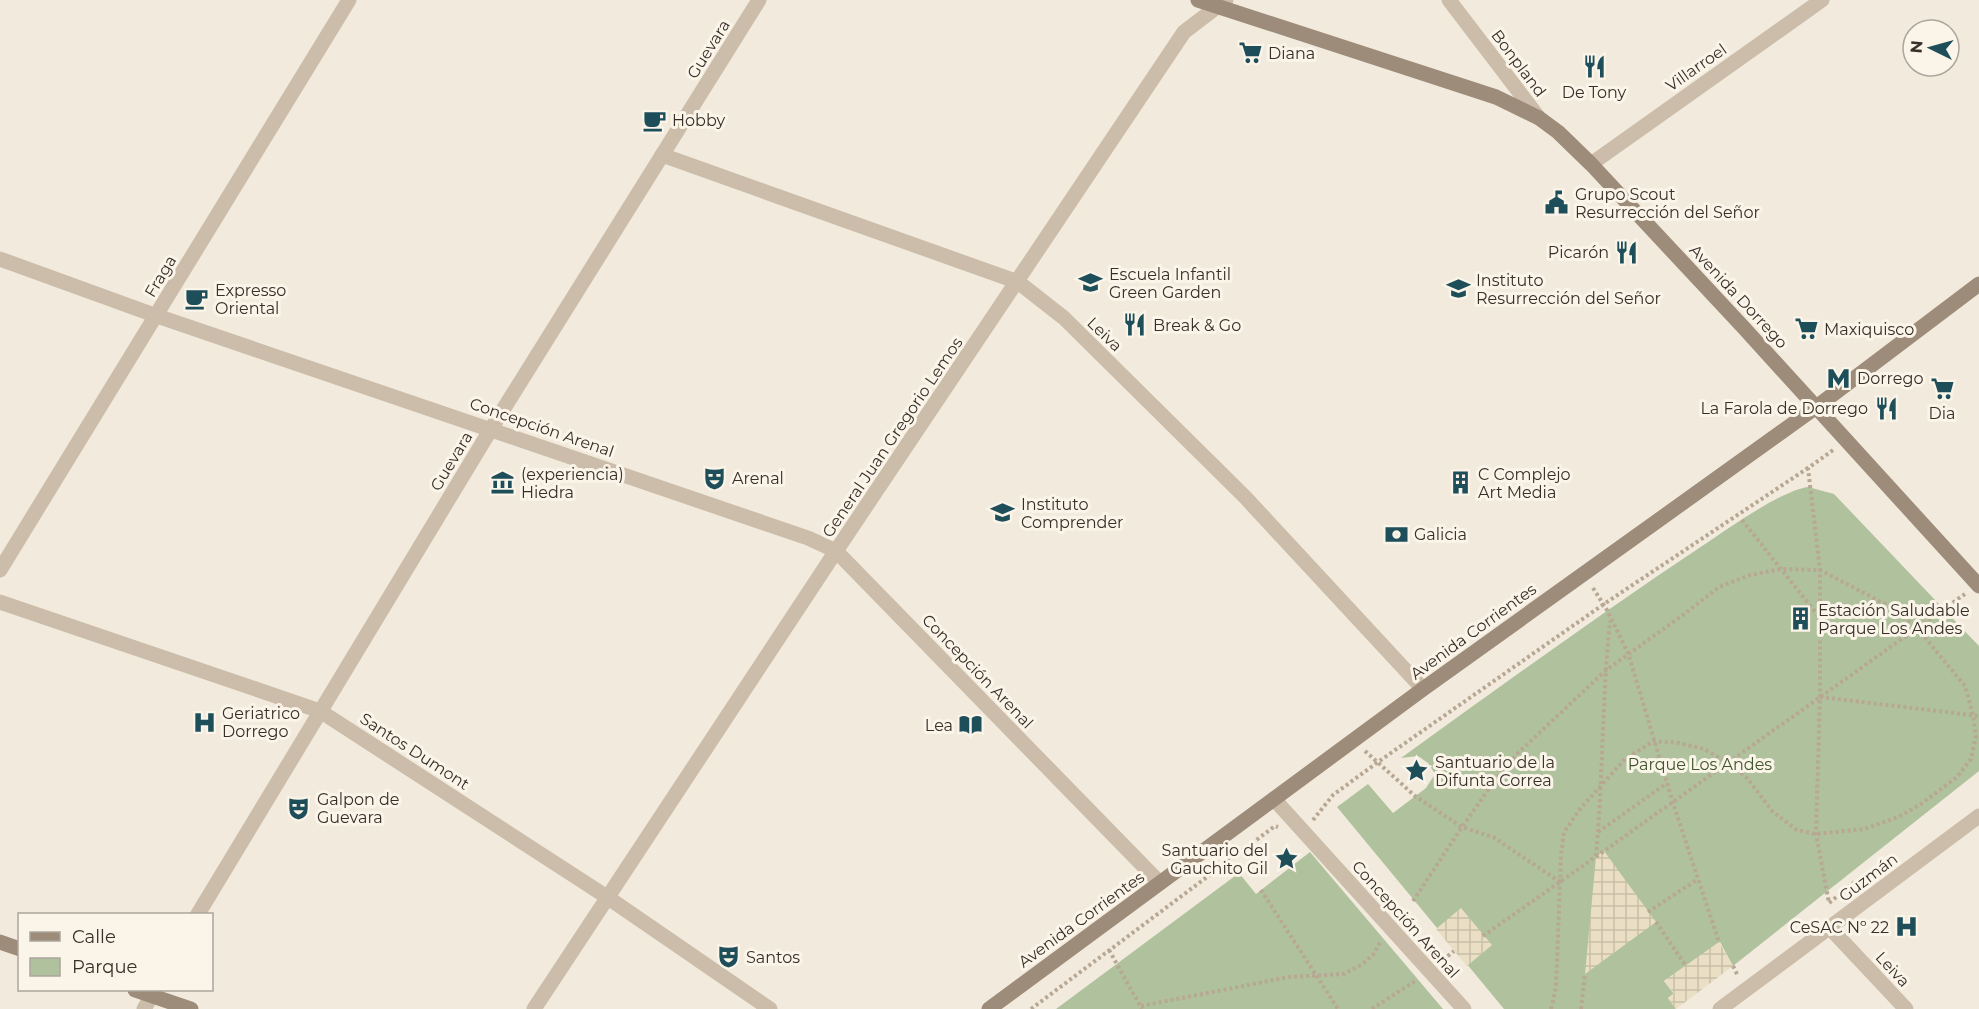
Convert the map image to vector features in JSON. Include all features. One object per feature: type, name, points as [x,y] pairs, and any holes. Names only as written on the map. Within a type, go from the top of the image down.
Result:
[{"type":"main road","name":"Avenida Dorrego","points":[[1198,0],[1221,3],[1496,97],[1539,118],[1558,132],[1592,164],[1978,585]]},
{"type":"main road","name":"Avenida Corrientes","points":[[989,1009],[1424,689],[1815,408],[1979,284]]},
{"type":"main road","points":[[0,942],[18,947]]},
{"type":"main road","points":[[150,998],[191,1009]]},
{"type":"street","name":"Fraga","points":[[0,570],[350,0]]},
{"type":"street","name":"Guevara","points":[[199,913],[491,429],[759,0]]},
{"type":"street","name":"Bonpland","points":[[1449,0],[1539,118]]},
{"type":"street","name":"Villarroel","points":[[1592,164],[1822,0]]},
{"type":"street","name":"General Juan Gregorio Lemos","points":[[534,1009],[836,551],[1184,32],[1221,3]]},
{"type":"street","name":"Leiva","points":[[662,155],[1018,282],[1064,318],[1245,497],[1424,689]]},
{"type":"street","name":"Concepción Arenal","points":[[0,259],[157,316],[808,538],[836,551],[1160,883]]},
{"type":"street","name":"Santos Dumont","points":[[0,602],[320,711],[607,897],[770,1009]]},
{"type":"street","name":"Concepción Arenal","points":[[1274,799],[1464,1009]]},
{"type":"street","name":"Guzmán","points":[[1719,1009],[1979,816]]},
{"type":"street","name":"Leiva","points":[[1830,928],[1906,1009]]},
{"type":"path","points":[[1030,1009],[1275,826],[1303,831],[1333,795],[1378,762],[1604,604],[1808,468],[1846,440]]},
{"type":"path","points":[[1808,468],[1820,570],[1820,697],[1816,834],[1829,903],[1856,881],[1869,898]]},
{"type":"path","points":[[1742,520],[1821,619]]},
{"type":"path","points":[[1413,901],[1496,779],[1518,753],[1605,671],[1719,587],[1750,575],[1781,569],[1820,570],[1887,605],[1917,628],[1965,686],[1973,715],[1976,736],[1971,759],[1957,777],[1940,791],[1898,817],[1864,829],[1816,834],[1797,830],[1773,812],[1747,778],[1729,763],[1704,749],[1679,742],[1654,741],[1626,759],[1580,809],[1564,832],[1560,855],[1556,987],[1551,1009]]},
{"type":"path","points":[[1584,574],[1604,604],[1628,653],[1672,803],[1719,942]]},
{"type":"path","points":[[1483,936],[1978,585]]},
{"type":"path","points":[[1596,857],[1602,784],[1605,671],[1610,618]]},
{"type":"path","points":[[1820,697],[1979,716]]},
{"type":"path","points":[[1354,740],[1415,796],[1462,827],[1493,837],[1560,882]]},
{"type":"path","points":[[1598,832],[1667,783]]},
{"type":"path","points":[[1648,912],[1698,879]]},
{"type":"path","points":[[1261,890],[1338,1009]]},
{"type":"path","points":[[1656,922],[1686,966]]},
{"type":"path","points":[[1095,931],[1143,1008],[1289,977],[1344,974],[1373,955],[1382,938]]},
{"type":"path","points":[[1581,1009],[1585,974]]},
{"type":"green space","name":"Parque Los Andes","points":[[1808,487],[1834,494],[1979,646],[1979,771],[1733,966],[1720,942],[1664,981],[1674,994],[1668,998],[1676,1009],[1504,1009],[1337,807],[1368,784],[1393,813],[1426,788],[1435,774],[1428,763],[1418,756],[1401,758],[1588,624],[1726,530],[1769,503]]},
{"type":"green space","points":[[1310,852],[1443,1009],[1056,1009],[1239,873],[1256,894]]},
{"type":"shaded area","points":[[1604,851],[1656,922],[1585,974],[1596,857]]},
{"type":"shaded area","points":[[1461,908],[1492,945],[1467,966],[1436,929]]},
{"type":"shaded area","points":[[1719,942],[1733,966],[1676,1009],[1668,998],[1674,993],[1664,981]]},
{"type":"place","name":"Diana","points":[[1250,53]]},
{"type":"place","name":"De Tony","points":[[1594,67]]},
{"type":"place","name":"Hobby","points":[[654,120]]},
{"type":"place","name":"Grupo Scout Resurrección del Señor","points":[[1557,203]]},
{"type":"place","name":"Picarón","points":[[1627,252]]},
{"type":"place","name":"Escuela Infantil Green Garden","points":[[1091,283]]},
{"type":"place","name":"Instituto Resurrección del Señor","points":[[1458,289]]},
{"type":"place","name":"Expresso Oriental","points":[[197,299]]},
{"type":"place","name":"Break & Go","points":[[1135,325]]},
{"type":"place","name":"Maxiquisco","points":[[1806,329]]},
{"type":"place","name":"Dorrego","points":[[1839,378]]},
{"type":"place","name":"Dia","points":[[1942,388]]},
{"type":"place","name":"La Farola de Dorrego","points":[[1886,408]]},
{"type":"place","name":"Arenal","points":[[714,478]]},
{"type":"place","name":"(experiencia) Hiedra","points":[[503,483]]},
{"type":"place","name":"C Complejo Art Media","points":[[1460,483]]},
{"type":"place","name":"Instituto Comprender","points":[[1003,513]]},
{"type":"place","name":"Galicia","points":[[1396,534]]},
{"type":"place","name":"Estación Saludable Parque Los Andes","points":[[1800,619]]},
{"type":"place","name":"Geriatrico Dorrego","points":[[204,722]]},
{"type":"place","name":"Lea","points":[[971,725]]},
{"type":"place","name":"Santuario de la Difunta Correa","points":[[1417,771]]},
{"type":"place","name":"Galpon de Guevara","points":[[299,808]]},
{"type":"place","name":"Santuario del Gauchito Gil","points":[[1286,859]]},
{"type":"place","name":"CeSAC Nº 22","points":[[1907,927]]},
{"type":"place","name":"Santos","points":[[728,957]]}]
